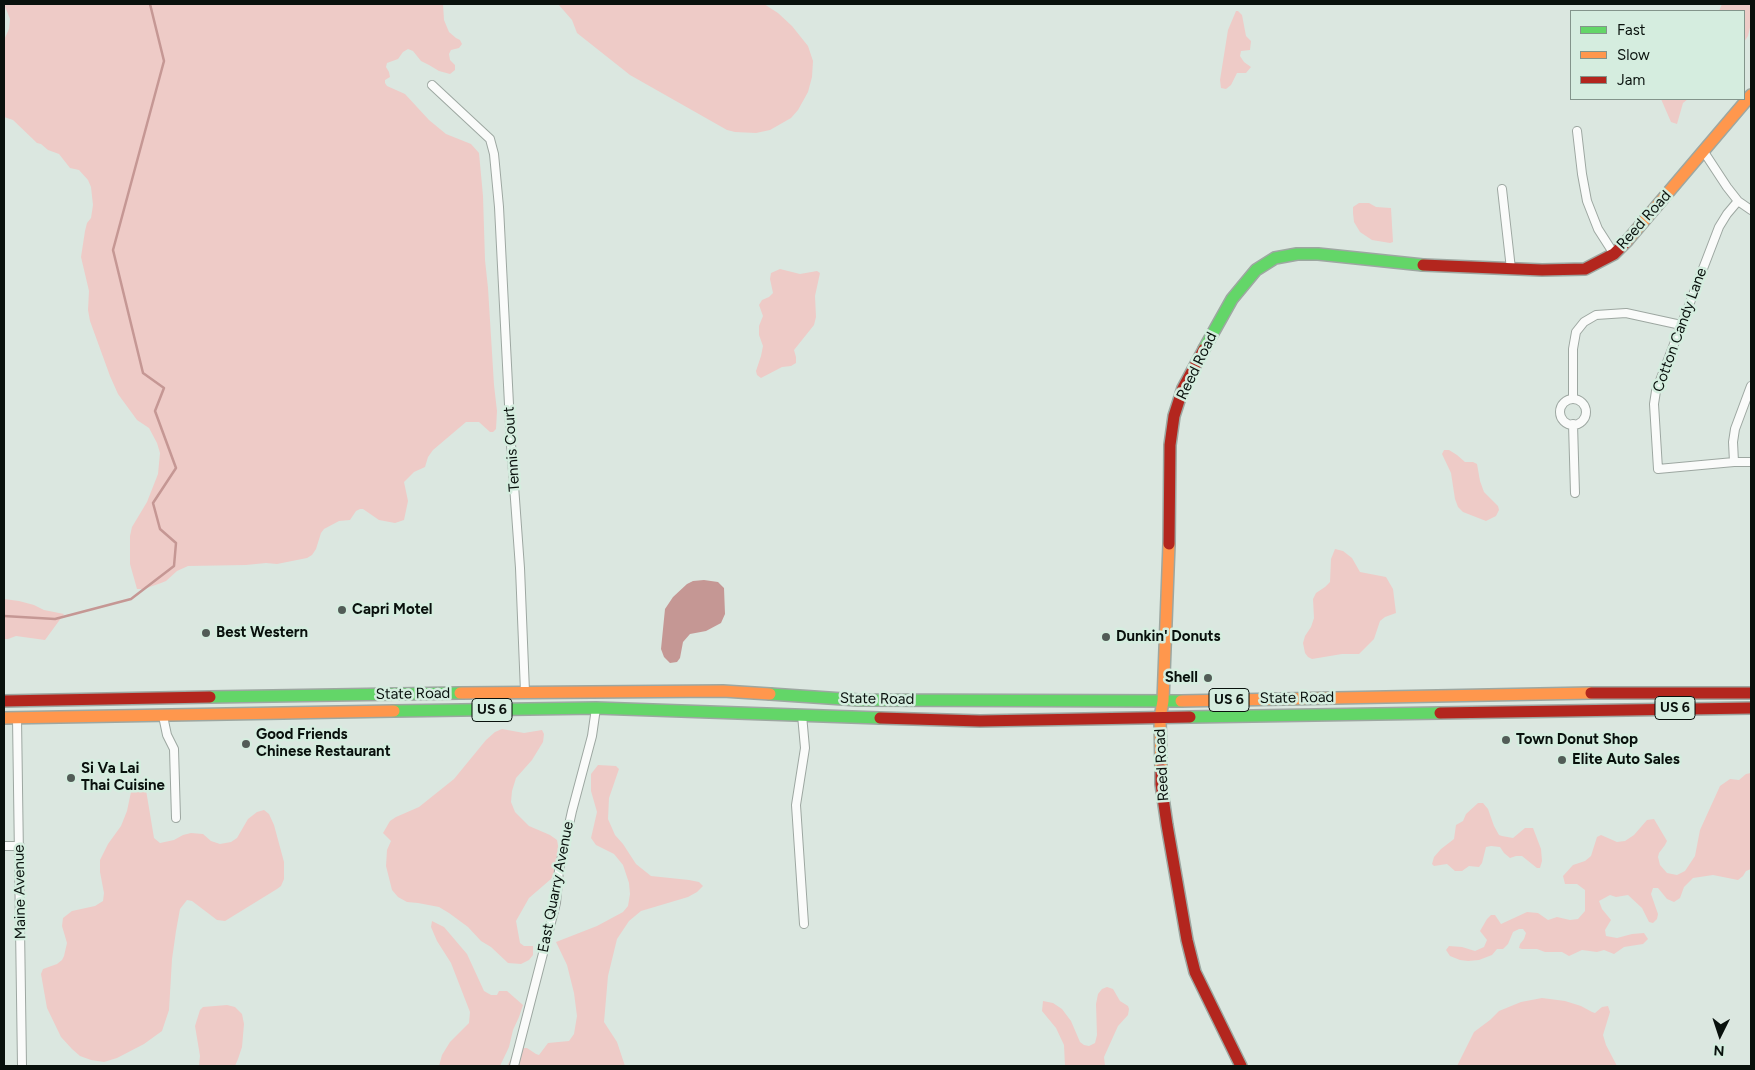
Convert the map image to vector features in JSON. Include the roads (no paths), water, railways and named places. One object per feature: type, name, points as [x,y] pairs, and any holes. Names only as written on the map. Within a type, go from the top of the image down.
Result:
[{"type":"main road","name":"Reed Road","points":[[1241,1066],[1202,990],[1191,958],[1162,792],[1160,770],[1160,718],[1163,701],[1170,460],[1174,416],[1183,388],[1232,299],[1256,270],[1275,258],[1305,254],[1423,265],[1511,269],[1584,269],[1614,254],[1633,235],[1751,95]]},
{"type":"main road","name":"State Road","points":[[4,701],[526,692],[724,691],[858,700],[1163,701],[1547,693],[1751,693]]},
{"type":"main road","name":"State Road","points":[[4,718],[596,708],[980,721],[1751,708]]},
{"type":"street","name":"Tennis Court","points":[[432,85],[490,139],[494,154],[499,207],[526,692]]},
{"type":"street","points":[[1577,131],[1587,201],[1598,228],[1614,254]]},
{"type":"street","points":[[1704,152],[1727,188],[1738,201],[1751,210]]},
{"type":"street","points":[[1502,189],[1511,269]]},
{"type":"street","name":"Cotton Candy Lane","points":[[1734,462],[1658,469],[1655,398],[1719,227],[1738,201]]},
{"type":"street","points":[[1573,399],[1573,349],[1576,332],[1584,322],[1596,315],[1626,313],[1682,325]]},
{"type":"street","points":[[1751,386],[1735,429],[1733,442],[1734,462],[1751,462]]},
{"type":"street","points":[[1569,399],[1573,399],[1583,404],[1586,412],[1583,419],[1577,424],[1565,422],[1560,412],[1563,404],[1569,399]]},
{"type":"street","points":[[1573,424],[1575,493]]},
{"type":"street","points":[[490,693],[490,710]]},
{"type":"street","points":[[314,696],[314,713]]},
{"type":"street","points":[[856,717],[858,700]]},
{"type":"street","name":"East Quarry Avenue","points":[[514,1066],[556,903],[559,870],[592,736],[596,708]]},
{"type":"street","points":[[802,715],[805,748],[796,805],[804,924]]},
{"type":"street","points":[[163,716],[167,735],[174,750],[176,818]]},
{"type":"street","name":"Maine Avenue","points":[[17,718],[22,1066]]},
{"type":"street","points":[[4,846],[20,846]]},
{"type":"waterway","points":[[4,616],[55,619],[131,599],[174,566],[176,543],[160,529],[153,503],[176,468],[155,411],[164,388],[143,373],[113,250],[164,61],[150,4]]},
{"type":"place","name":"Capri Motel","points":[[342,610]]},
{"type":"place","name":"Best Western","points":[[206,633]]},
{"type":"place","name":"Dunkin' Donuts","points":[[1106,637]]},
{"type":"place","name":"Shell","points":[[1208,678]]},
{"type":"place","name":"Town Donut Shop","points":[[1506,740]]},
{"type":"place","name":"Good Friends Chinese Restaurant","points":[[246,744]]},
{"type":"place","name":"Elite Auto Sales","points":[[1562,760]]},
{"type":"place","name":"Si Va Lai Thai Cuisine","points":[[71,778]]}]
